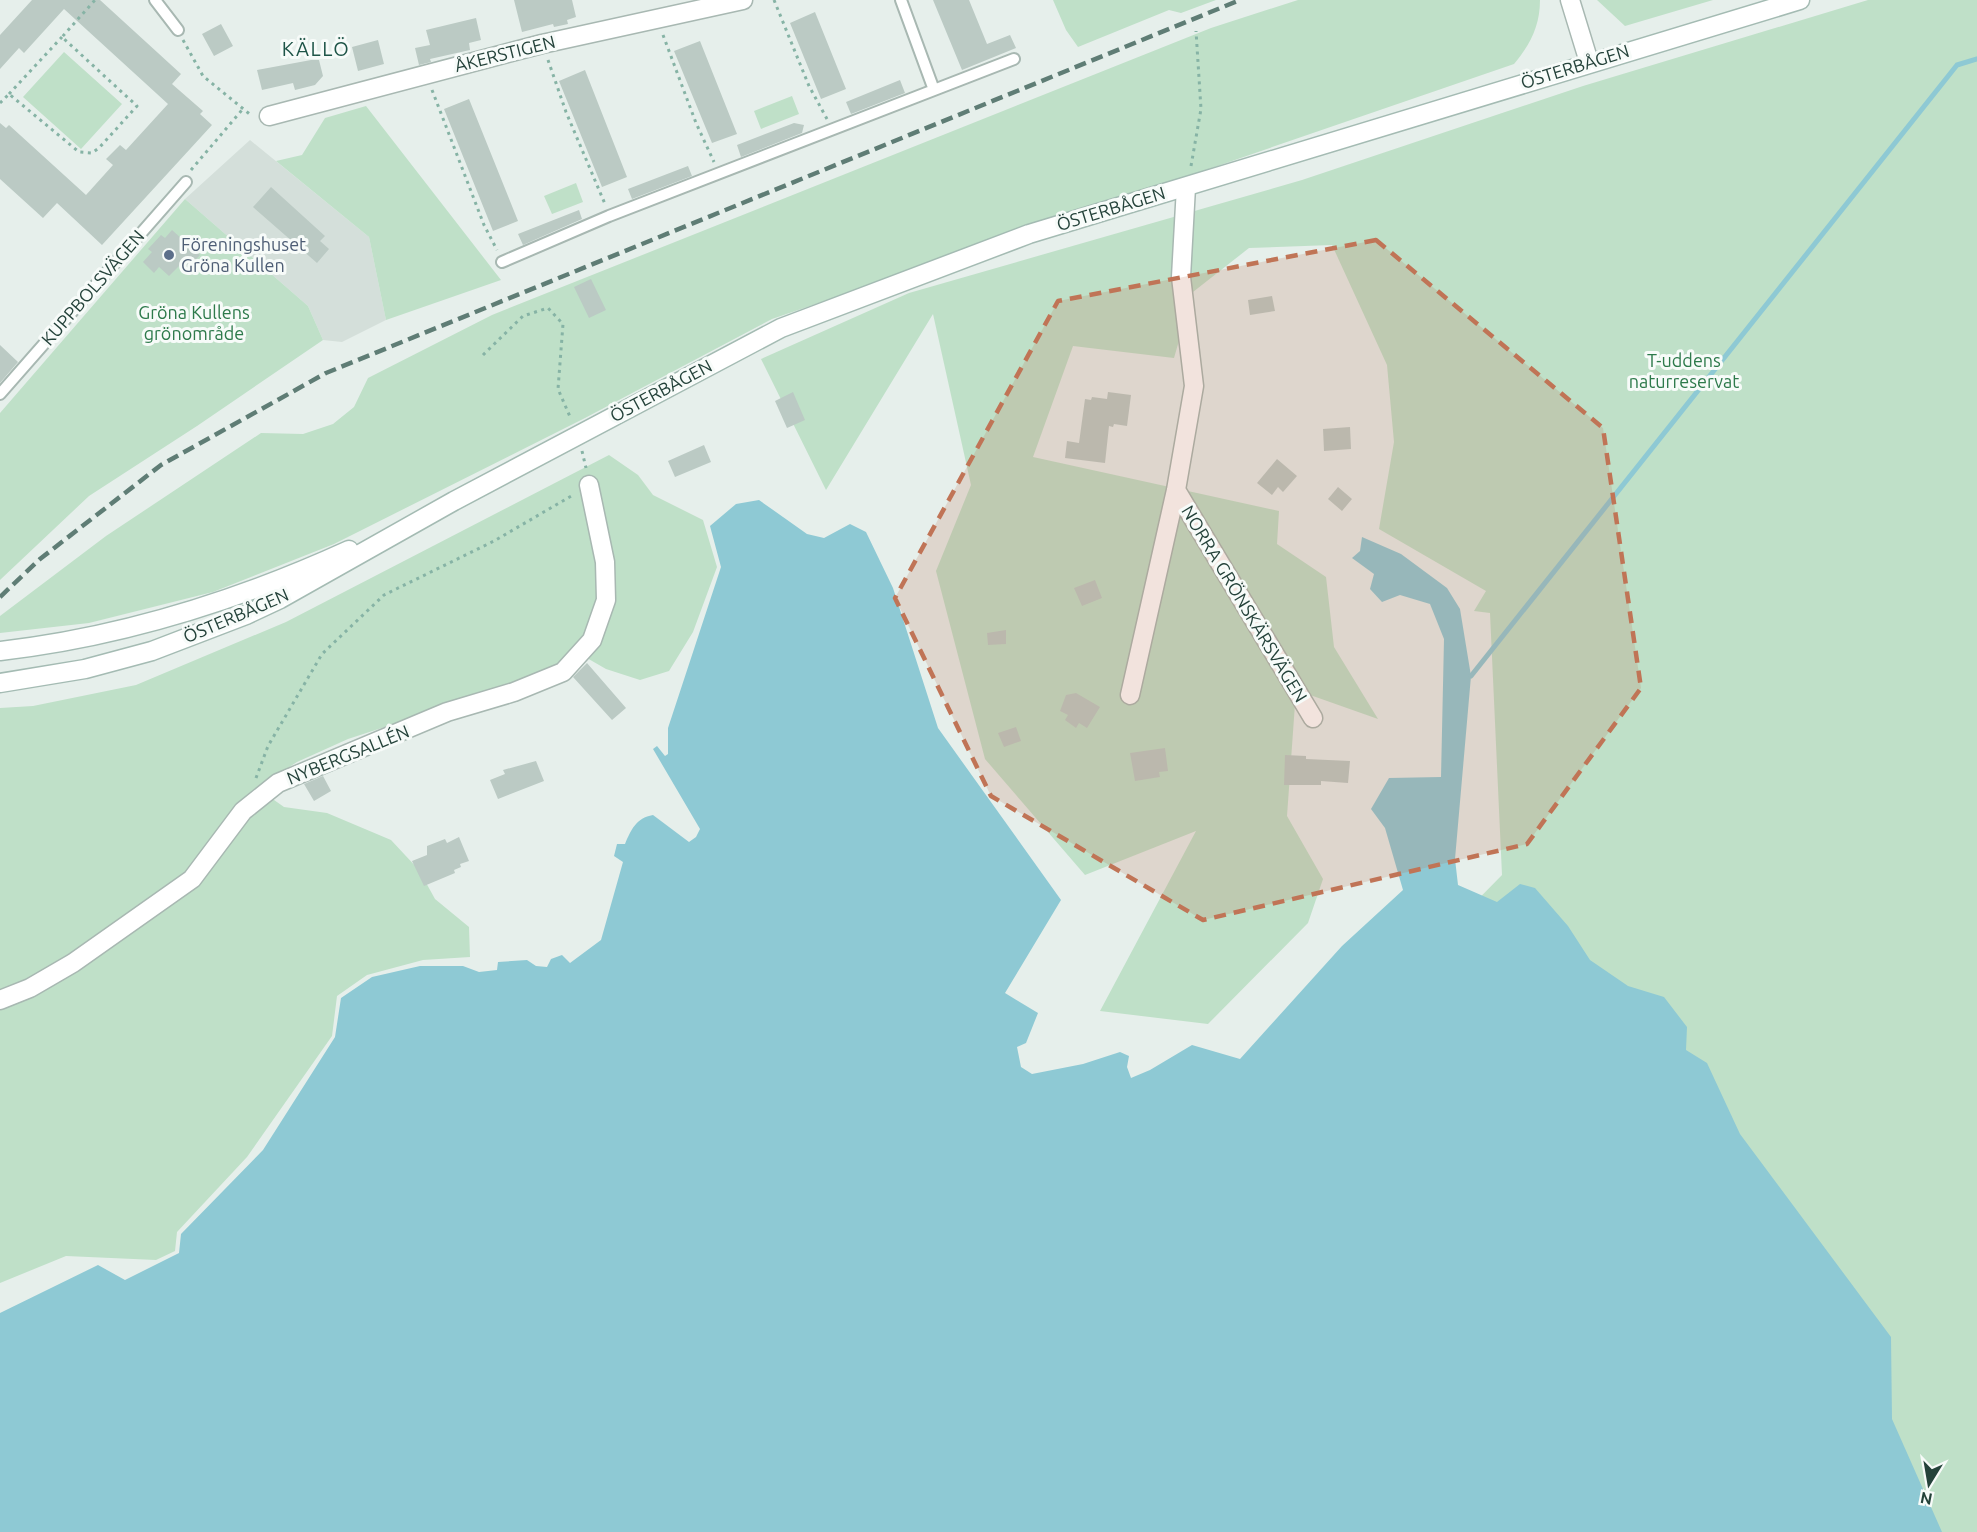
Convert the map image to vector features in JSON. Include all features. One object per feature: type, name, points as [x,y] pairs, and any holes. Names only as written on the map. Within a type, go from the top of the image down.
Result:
[{"type":"main road","name":"ÅKERSTIGEN","points":[[269,116],[542,44],[743,0]]},
{"type":"main road","points":[[1570,0],[1589,62]]},
{"type":"main road","name":"ÖSTERBÅGEN","points":[[0,683],[85,669],[152,651],[207,631],[280,599],[454,501],[781,328],[1029,234],[1589,62],[1800,0]]},
{"type":"main road","name":"NORRA GRÖNSKÄRSVÄGEN","points":[[1130,695],[1176,490],[1194,386],[1181,277],[1186,187]]},
{"type":"main road","name":"NYBERGSALLÉN","points":[[0,1000],[30,988],[72,963],[192,879],[243,811],[278,783],[447,712],[514,692],[562,672],[592,640],[606,600],[605,562],[589,485]]},
{"type":"main road","name":"NORRA GRÖNSKÄRSVÄGEN","points":[[1176,490],[1313,718]]},
{"type":"main road","name":"ÖSTERBÅGEN","points":[[0,651],[118,632],[212,604],[314,566],[454,501]]},
{"type":"lane","points":[[155,0],[178,30]]},
{"type":"lane","points":[[901,0],[934,90]]},
{"type":"lane","points":[[502,262],[609,216],[1014,59]]},
{"type":"lane","name":"KUPPBOLSVÄGEN","points":[[0,394],[186,182]]},
{"type":"path","points":[[0,103],[95,0]]},
{"type":"path","points":[[774,0],[809,86],[833,130]]},
{"type":"path","points":[[658,19],[696,123],[720,174]]},
{"type":"path","points":[[178,30],[203,76],[250,116],[269,116]]},
{"type":"path","points":[[1186,187],[1194,158],[1201,109],[1196,31]]},
{"type":"path","points":[[9,94],[79,152],[92,153],[99,147],[137,106],[62,37]]},
{"type":"path","points":[[542,44],[566,112],[609,216]]},
{"type":"path","points":[[428,74],[434,101],[484,225],[502,262]]},
{"type":"path","points":[[186,182],[187,175],[242,110]]},
{"type":"path","points":[[256,779],[268,746],[322,654],[384,596],[494,541],[589,485],[579,435],[558,389],[563,324],[548,308],[523,316],[483,355]]},
{"type":"highlighted area","points":[[1376,240],[1603,428],[1641,688],[1527,844],[1203,920],[991,796],[895,598],[1058,301]]},
{"type":"shaded area","points":[[250,140],[369,237],[386,320],[342,342],[323,340],[308,306],[185,199]]},
{"type":"green space","points":[[1053,0],[1216,0],[1181,13],[1169,10],[1078,47],[1066,30]]},
{"type":"green space","points":[[1298,0],[1540,0],[1540,9],[1533,35],[1514,64],[772,319],[585,418],[334,544],[213,592],[89,623],[0,633],[0,616],[106,536],[261,433],[303,434],[333,424],[354,407],[368,378],[492,315],[1211,28]]},
{"type":"green space","points":[[1597,0],[1713,0],[1625,26]]},
{"type":"green space","name":"T-uddens naturreservat","points":[[1868,0],[1977,0],[1977,1532],[1528,1532],[1441,937],[1502,875],[1490,613],[1474,611],[1486,591],[1379,529],[1394,442],[1387,365],[1332,245],[1249,248],[1193,292],[1174,358],[1073,346],[1033,457],[1279,511],[1277,544],[1326,577],[1334,647],[1378,719],[1296,690],[1287,816],[1323,879],[1308,923],[1208,1024],[1100,1011],[1196,831],[1085,875],[985,759],[936,571],[971,485],[933,314],[826,490],[761,359],[909,293],[1302,180],[1583,86]]},
{"type":"green space","points":[[64,52],[122,104],[81,149],[23,97]]},
{"type":"green space","points":[[792,96],[799,114],[761,129],[754,111]]},
{"type":"green space","points":[[366,106],[501,280],[386,320],[369,237],[276,161],[302,155],[325,118]]},
{"type":"green space","points":[[576,183],[583,202],[552,214],[544,196]]},
{"type":"green space","name":"Gröna Kullens grönområde","points":[[185,199],[308,306],[323,340],[89,496],[0,580],[0,413]]},
{"type":"green space","points":[[609,455],[638,475],[653,495],[703,520],[717,567],[693,632],[669,671],[640,680],[606,669],[573,650],[554,668],[513,685],[348,739],[297,762],[257,788],[284,807],[327,813],[391,840],[419,870],[435,899],[469,927],[470,957],[423,960],[367,975],[337,996],[332,1036],[247,1157],[177,1232],[175,1251],[156,1260],[66,1256],[0,1283],[0,708],[33,706],[136,685],[286,622]]},
{"type":"water","points":[[759,500],[807,534],[824,538],[850,524],[866,532],[893,588],[938,728],[1061,900],[1005,993],[1038,1013],[1026,1043],[1017,1047],[1021,1067],[1032,1074],[1083,1064],[1120,1052],[1129,1056],[1127,1067],[1131,1078],[1150,1070],[1192,1045],[1240,1059],[1342,946],[1403,890],[1385,828],[1371,809],[1389,778],[1441,777],[1444,639],[1430,604],[1400,595],[1382,602],[1370,589],[1374,574],[1352,558],[1360,551],[1362,537],[1401,554],[1447,588],[1460,609],[1471,676],[1455,859],[1458,885],[1497,902],[1520,884],[1535,888],[1568,926],[1590,960],[1628,986],[1664,997],[1687,1027],[1686,1050],[1707,1063],[1740,1134],[1891,1337],[1892,1419],[1942,1532],[0,1532],[0,1313],[98,1265],[125,1280],[179,1253],[181,1234],[263,1150],[335,1037],[341,998],[372,977],[420,966],[463,966],[479,972],[497,970],[498,962],[527,960],[536,966],[547,967],[551,959],[562,955],[570,963],[601,940],[623,862],[614,856],[617,844],[625,844],[638,822],[653,815],[689,842],[696,837],[700,829],[653,749],[657,746],[665,756],[668,754],[668,728],[721,567],[710,526],[736,504]]},
{"type":"building","points":[[32,0],[100,0],[181,74],[172,84],[203,111],[200,114],[212,125],[102,245],[57,203],[43,218],[0,179],[0,123],[6,128],[9,125],[86,195],[113,165],[106,159],[120,145],[126,150],[168,104],[64,9],[24,53],[19,48],[0,69],[0,35]]},
{"type":"building","points":[[514,0],[572,0],[576,17],[567,20],[568,24],[554,27],[553,24],[522,32]]},
{"type":"building","points":[[933,0],[969,0],[987,44],[1010,35],[1016,48],[962,70]]},
{"type":"building","points":[[815,12],[846,89],[821,99],[790,23]]},
{"type":"building","points":[[476,18],[481,40],[469,43],[470,50],[430,59],[431,62],[419,65],[415,48],[430,45],[426,30]]},
{"type":"building","points":[[221,24],[233,46],[214,56],[202,34]]},
{"type":"building","points":[[378,40],[384,64],[358,71],[352,47]]},
{"type":"building","points":[[700,41],[737,134],[712,143],[674,51]]},
{"type":"building","points":[[319,60],[323,76],[315,85],[295,90],[293,83],[262,90],[257,70]]},
{"type":"building","points":[[585,70],[627,177],[602,187],[559,81]]},
{"type":"building","points":[[900,80],[905,93],[851,114],[846,102]]},
{"type":"building","points":[[469,99],[518,221],[493,231],[444,109]]},
{"type":"building","points":[[794,123],[804,125],[802,133],[741,157],[737,145]]},
{"type":"building","points":[[688,166],[692,176],[632,199],[628,189]]},
{"type":"building","points":[[271,187],[325,236],[320,241],[329,249],[317,263],[253,207]]},
{"type":"building","points":[[579,210],[582,219],[523,245],[518,234]]},
{"type":"building","name":"Föreningshuset Gröna Kullen","points":[[172,230],[200,255],[187,269],[181,264],[169,276],[159,267],[154,273],[143,262],[152,252],[148,249],[161,235],[165,238]]},
{"type":"building","points":[[591,279],[606,310],[589,318],[574,287]]},
{"type":"building","points":[[1272,296],[1275,311],[1250,315],[1248,300]]},
{"type":"building","points":[[0,345],[18,362],[0,383]]},
{"type":"building","points":[[793,392],[805,420],[787,428],[775,401]]},
{"type":"building","points":[[1108,392],[1131,395],[1127,426],[1114,424],[1113,427],[1109,426],[1105,463],[1065,458],[1067,441],[1079,443],[1085,399],[1091,400],[1092,397],[1107,399]]},
{"type":"building","points":[[1350,427],[1351,449],[1324,451],[1323,429]]},
{"type":"building","points":[[704,445],[711,462],[675,477],[668,461]]},
{"type":"building","points":[[1277,459],[1297,476],[1283,492],[1278,487],[1272,495],[1257,483]]},
{"type":"building","points":[[1338,487],[1352,499],[1342,511],[1328,499]]},
{"type":"building","points":[[1095,580],[1102,598],[1082,606],[1074,588]]},
{"type":"building","points":[[1006,630],[1006,644],[988,645],[987,633]]},
{"type":"building","points":[[587,663],[626,708],[612,720],[573,677]]},
{"type":"building","points":[[1076,693],[1100,707],[1087,728],[1079,723],[1076,728],[1065,720],[1068,715],[1060,711],[1066,695]]},
{"type":"building","points":[[1016,727],[1021,741],[1004,747],[998,733]]},
{"type":"building","points":[[1165,748],[1168,771],[1159,772],[1160,777],[1135,781],[1130,753]]},
{"type":"building","points":[[1285,755],[1306,756],[1306,759],[1350,761],[1348,783],[1321,781],[1321,785],[1284,785]]},
{"type":"building","points":[[536,761],[544,781],[498,799],[490,780],[505,774],[503,770]]},
{"type":"building","points":[[323,776],[331,791],[314,801],[304,784]]},
{"type":"building","points":[[459,837],[469,861],[460,864],[461,867],[454,870],[455,873],[424,886],[412,861],[427,855],[427,846],[445,839],[447,843]]},
{"type":"waterway","points":[[1471,676],[1957,65],[1977,59]]},
{"type":"railway","points":[[0,597],[40,559],[161,465],[326,373],[1240,0]]},
{"type":"place","name":"Föreningshuset Gröna Kullen","points":[[169,255]]},
{"type":"district","name":"KÄLLÖ","points":[[316,49]]}]
